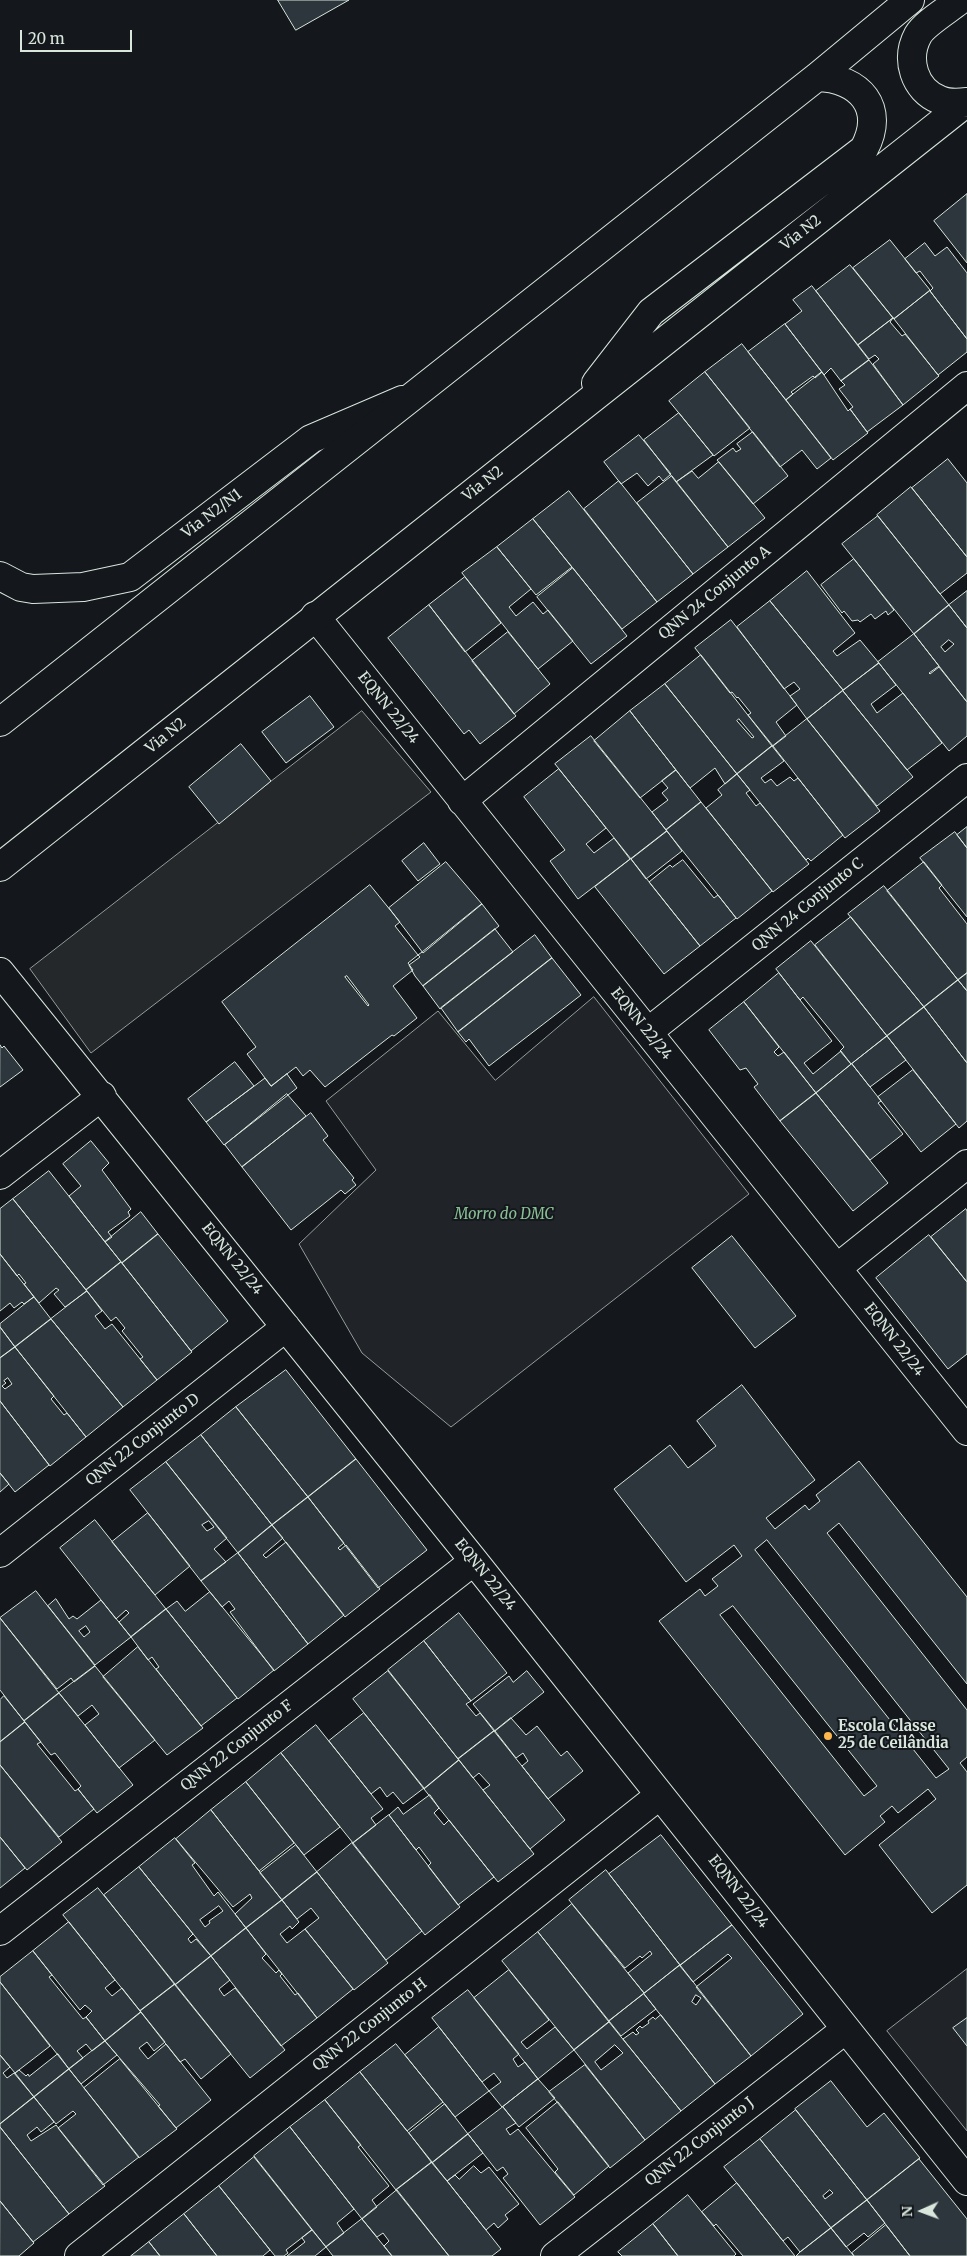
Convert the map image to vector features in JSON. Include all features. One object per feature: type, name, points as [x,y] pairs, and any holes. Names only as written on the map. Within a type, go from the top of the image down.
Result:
[{"type":"street","points":[[0,722],[817,78],[910,0]]},
{"type":"street","points":[[960,0],[919,33],[913,45],[911,58],[913,71],[919,84],[928,94],[940,100],[954,103],[967,102]]},
{"type":"street","points":[[568,418],[651,312],[864,149],[870,138],[873,126],[868,101],[859,90],[846,82],[832,78],[817,78]]},
{"type":"street","name":"Via N2","points":[[0,867],[967,102]]},
{"type":"street","name":"QNN 24 Conjunto A","points":[[462,801],[967,386]]},
{"type":"street","name":"Via N2/N1","points":[[0,576],[21,587],[33,589],[83,587],[130,577],[311,439],[415,394]]},
{"type":"street","name":"EQNN 22/24","points":[[315,616],[967,1431]]},
{"type":"street","name":"QNN 24 Conjunto C","points":[[648,1032],[967,778]]},
{"type":"street","name":"EQNN 22/24","points":[[0,972],[102,1096],[474,1561],[967,2181]]},
{"type":"street","points":[[0,1175],[102,1096]]},
{"type":"street","points":[[837,1268],[967,1164]]},
{"type":"street","name":"QNN 22 Conjunto D","points":[[0,1553],[286,1327]]},
{"type":"street","name":"QNN 22 Conjunto F","points":[[0,1931],[474,1561]]},
{"type":"street","name":"QNN 22 Conjunto H","points":[[79,2256],[660,1795]]},
{"type":"street","name":"QNN 22 Conjunto J","points":[[555,2256],[846,2028]]},
{"type":"green space","name":"Morro do DMC","points":[[594,997],[749,1194],[451,1427],[362,1353],[299,1244],[376,1170],[326,1101],[438,1011],[495,1080]]},
{"type":"green space","points":[[967,1969],[967,2131],[887,2031]]},
{"type":"shaded area","points":[[362,711],[431,792],[91,1053],[30,969]]},
{"type":"building","points":[[278,0],[349,0],[296,30]]},
{"type":"building","points":[[967,194],[967,263],[934,221]]},
{"type":"building","points":[[890,240],[930,290],[894,319],[853,268]]},
{"type":"building","points":[[925,243],[935,256],[947,247],[967,273],[967,339],[930,291],[933,288],[920,271],[916,273],[905,259]]},
{"type":"building","points":[[850,265],[893,318],[858,345],[816,291]]},
{"type":"building","points":[[812,286],[869,360],[841,381],[831,368],[824,375],[785,324],[802,311],[793,300]]},
{"type":"building","points":[[930,291],[967,339],[967,352],[938,375],[894,319]]},
{"type":"building","points":[[893,318],[890,322],[902,336],[905,334],[939,376],[903,405],[873,364],[879,359],[875,355],[869,359],[858,345]]},
{"type":"building","points":[[785,324],[822,372],[815,378],[813,376],[791,392],[793,394],[786,400],[748,352]]},
{"type":"building","points":[[742,344],[831,458],[817,469],[802,450],[780,467],[705,372]]},
{"type":"building","points":[[869,360],[903,405],[867,432],[850,409],[853,407],[839,389],[845,385],[841,381]]},
{"type":"building","points":[[705,372],[750,428],[714,456],[669,401]]},
{"type":"building","points":[[822,372],[848,411],[850,409],[868,433],[833,460],[786,400]]},
{"type":"building","points":[[679,413],[713,455],[676,482],[644,440]]},
{"type":"building","points":[[753,432],[788,476],[753,504],[717,460],[733,448],[736,452],[741,449],[737,444]]},
{"type":"building","points":[[639,435],[671,474],[663,481],[659,476],[648,486],[637,473],[621,484],[604,462]]},
{"type":"building","points":[[948,459],[967,483],[967,557],[912,488]]},
{"type":"building","points":[[719,462],[765,518],[728,547],[676,482],[692,471],[698,478]]},
{"type":"building","points":[[672,476],[728,547],[693,574],[637,503]]},
{"type":"building","points":[[619,481],[693,574],[657,602],[584,509]]},
{"type":"building","points":[[911,487],[967,557],[967,573],[940,594],[877,515]]},
{"type":"building","points":[[569,491],[657,602],[622,629],[533,519]]},
{"type":"building","points":[[878,516],[949,605],[914,634],[842,544]]},
{"type":"building","points":[[533,519],[572,567],[536,595],[497,547]]},
{"type":"building","points":[[497,547],[531,589],[509,607],[516,616],[533,602],[543,614],[548,610],[573,641],[538,669],[462,573]]},
{"type":"building","points":[[854,559],[894,610],[888,615],[886,611],[875,619],[871,614],[860,622],[858,620],[852,621],[844,611],[842,613],[821,585]]},
{"type":"building","points":[[573,568],[627,636],[591,664],[537,597]]},
{"type":"building","points":[[807,571],[855,633],[833,651],[837,656],[860,640],[879,663],[843,690],[770,601]]},
{"type":"building","points":[[465,577],[501,623],[465,652],[429,605]]},
{"type":"building","points":[[967,591],[967,628],[949,605]]},
{"type":"building","points":[[770,601],[843,690],[807,719],[790,696],[800,689],[794,682],[784,689],[737,627]]},
{"type":"building","points":[[429,605],[516,716],[480,744],[469,730],[464,734],[388,638]]},
{"type":"building","points":[[949,605],[967,628],[967,702],[914,634]],"holes":[[[949,640],[954,644],[945,652],[941,647]]]},
{"type":"building","points":[[731,620],[797,705],[776,722],[786,736],[773,746],[748,715],[751,713],[738,697],[732,692],[730,693],[695,648]]},
{"type":"building","points":[[508,632],[550,684],[514,714],[472,661]]},
{"type":"building","points":[[914,634],[939,666],[929,673],[939,667],[967,702],[967,736],[949,751],[878,662]]},
{"type":"building","points":[[701,655],[772,746],[737,774],[665,684]],"holes":[[[739,719],[754,737],[752,738],[737,721]]]},
{"type":"building","points":[[879,663],[896,685],[871,704],[877,713],[903,693],[942,743],[907,770],[843,691]]},
{"type":"building","points":[[665,684],[737,774],[725,784],[715,768],[690,788],[630,711]]},
{"type":"building","points":[[843,691],[913,777],[877,806],[807,719]]},
{"type":"building","points":[[310,696],[334,727],[286,763],[262,732]]},
{"type":"building","points":[[630,711],[676,770],[640,798],[594,741]]},
{"type":"building","points":[[807,719],[880,811],[845,838],[773,746]]},
{"type":"building","points":[[591,736],[667,831],[631,859],[555,764]]},
{"type":"building","points":[[241,744],[271,781],[219,824],[189,787]]},
{"type":"building","points":[[772,746],[784,761],[761,778],[765,783],[771,779],[777,786],[790,777],[794,781],[798,778],[843,835],[811,861],[808,858],[806,860],[737,774]]},
{"type":"building","points":[[559,769],[606,828],[586,844],[594,853],[614,838],[630,859],[578,899],[550,861],[565,850],[524,797]]},
{"type":"building","points":[[676,770],[701,802],[666,830],[652,812],[668,800],[662,793],[668,788],[662,781]]},
{"type":"building","points":[[737,774],[750,790],[746,793],[756,806],[760,803],[809,864],[773,892],[706,808],[722,795],[718,790]]},
{"type":"building","points":[[701,802],[772,891],[737,919],[666,830]]},
{"type":"building","points":[[967,827],[967,848],[957,835]]},
{"type":"building","points":[[667,831],[682,851],[646,879],[631,859]]},
{"type":"building","points":[[955,832],[967,848],[967,917],[920,858]]},
{"type":"building","points":[[424,843],[440,864],[418,881],[402,861]]},
{"type":"building","points":[[631,859],[700,946],[664,974],[595,887]]},
{"type":"building","points":[[683,860],[714,898],[718,895],[736,918],[700,946],[649,882],[670,865],[672,867]]},
{"type":"building","points":[[446,862],[482,904],[423,953],[389,908]]},
{"type":"building","points":[[924,862],[942,885],[939,888],[967,924],[967,973],[958,980],[887,891]]},
{"type":"building","points":[[370,885],[400,922],[395,926],[418,955],[408,963],[413,970],[393,986],[417,1018],[325,1087],[310,1070],[303,1076],[296,1067],[271,1086],[247,1054],[256,1047],[222,1002]],"holes":[[[347,976],[368,1006],[345,977]]]},
{"type":"building","points":[[884,886],[958,980],[924,1007],[848,914]]},
{"type":"building","points":[[482,904],[499,926],[423,986],[409,965],[420,957],[418,955]]},
{"type":"building","points":[[851,917],[924,1007],[887,1036],[815,945]]},
{"type":"building","points":[[495,929],[513,952],[440,1009],[423,986]]},
{"type":"building","points":[[535,935],[552,958],[458,1032],[441,1008]]},
{"type":"building","points":[[811,941],[887,1036],[851,1064],[840,1051],[844,1047],[803,997],[800,1000],[776,969]]},
{"type":"building","points":[[552,958],[581,995],[489,1066],[469,1039],[466,1042],[458,1032]]},
{"type":"building","points":[[779,973],[832,1041],[804,1063],[813,1074],[841,1051],[851,1064],[816,1093],[744,1002]]},
{"type":"building","points":[[967,973],[967,991],[958,980]]},
{"type":"building","points":[[958,980],[967,991],[967,1063],[924,1007]]},
{"type":"building","points":[[744,1002],[779,1047],[774,1052],[778,1056],[784,1052],[816,1093],[780,1121],[754,1087],[758,1084],[746,1068],[740,1070],[709,1030]]},
{"type":"building","points":[[924,1007],[967,1063],[967,1121],[959,1128],[887,1036]]},
{"type":"building","points":[[887,1036],[906,1060],[870,1087],[852,1064]]},
{"type":"building","points":[[0,1045],[2,1048],[4,1046],[23,1070],[0,1087]]},
{"type":"building","points":[[235,1062],[254,1086],[206,1122],[188,1099]]},
{"type":"building","points":[[852,1064],[881,1101],[878,1103],[903,1134],[870,1160],[816,1093]]},
{"type":"building","points":[[913,1070],[956,1124],[921,1152],[878,1097]]},
{"type":"building","points":[[287,1074],[297,1088],[224,1145],[206,1122],[265,1078],[271,1086]]},
{"type":"building","points":[[816,1093],[888,1183],[853,1211],[780,1121]]},
{"type":"building","points":[[287,1094],[306,1116],[242,1167],[225,1145]]},
{"type":"building","points":[[311,1113],[328,1136],[323,1140],[354,1178],[352,1180],[356,1185],[345,1194],[341,1190],[291,1230],[242,1167]]},
{"type":"building","points":[[91,1141],[109,1163],[102,1170],[131,1209],[128,1212],[130,1216],[108,1232],[112,1237],[105,1242],[69,1196],[81,1186],[63,1164]]},
{"type":"building","points":[[49,1171],[121,1262],[86,1290],[13,1199]]},
{"type":"building","points":[[13,1199],[87,1291],[65,1307],[54,1294],[59,1290],[56,1288],[39,1303],[24,1284],[26,1283],[19,1274],[17,1276],[0,1254],[0,1209]]},
{"type":"building","points":[[966,1209],[967,1211],[967,1282],[931,1237]]},
{"type":"building","points":[[141,1212],[158,1234],[122,1263],[105,1242]]},
{"type":"building","points":[[158,1234],[228,1321],[191,1351],[122,1263]]},
{"type":"building","points":[[929,1235],[967,1282],[967,1354],[948,1369],[876,1278]]},
{"type":"building","points":[[732,1236],[796,1316],[755,1348],[692,1268]]},
{"type":"building","points":[[0,1254],[34,1297],[14,1308],[10,1303],[0,1311]]},
{"type":"building","points":[[121,1262],[192,1352],[157,1380],[140,1359],[143,1357],[122,1331],[125,1328],[116,1317],[111,1321],[86,1290]]},
{"type":"building","points":[[87,1291],[102,1311],[95,1316],[105,1329],[112,1324],[157,1380],[123,1407],[51,1319]]},
{"type":"building","points":[[34,1297],[51,1319],[15,1347],[0,1327],[0,1324]]},
{"type":"building","points":[[51,1319],[123,1407],[86,1437],[15,1347]]},
{"type":"building","points":[[0,1327],[15,1347],[0,1358]]},
{"type":"building","points":[[15,1347],[54,1396],[51,1399],[64,1415],[67,1413],[86,1437],[50,1466],[0,1401],[0,1358]],"holes":[[[8,1378],[12,1384],[5,1389],[2,1386]]]},
{"type":"building","points":[[286,1370],[356,1459],[308,1497],[236,1407]]},
{"type":"building","points":[[742,1385],[815,1480],[766,1518],[775,1529],[805,1505],[809,1510],[820,1501],[816,1495],[859,1461],[967,1597],[967,1684],[839,1523],[827,1533],[967,1710],[967,1757],[960,1763],[967,1772],[967,1885],[932,1913],[879,1845],[936,1799],[928,1789],[898,1813],[892,1806],[880,1816],[885,1822],[845,1855],[659,1621],[700,1589],[705,1596],[718,1586],[712,1579],[742,1556],[734,1545],[686,1582],[614,1489],[670,1445],[688,1468],[716,1446],[697,1421]],"holes":[[[767,1540],[949,1769],[936,1778],[755,1550]],[[733,1606],[877,1786],[864,1796],[720,1615]]]},
{"type":"building","points":[[0,1401],[49,1465],[15,1492],[0,1473]]},
{"type":"building","points":[[236,1407],[308,1497],[272,1525],[201,1435]]},
{"type":"building","points":[[201,1435],[272,1525],[238,1553],[166,1462]]},
{"type":"building","points":[[356,1459],[427,1550],[378,1588],[308,1497]]},
{"type":"building","points":[[166,1462],[227,1538],[214,1549],[226,1562],[201,1581],[130,1490]],"holes":[[[209,1521],[214,1527],[207,1531],[202,1525]]]},
{"type":"building","points":[[0,1473],[9,1484],[0,1492]]},
{"type":"building","points":[[308,1497],[344,1543],[338,1548],[340,1550],[346,1545],[380,1589],[345,1617],[272,1525]]},
{"type":"building","points":[[148,1513],[190,1566],[155,1595],[112,1542]]},
{"type":"building","points":[[95,1520],[166,1609],[131,1637],[119,1622],[129,1613],[126,1610],[116,1619],[60,1548]]},
{"type":"building","points":[[272,1525],[283,1538],[263,1555],[266,1558],[286,1542],[344,1615],[308,1644],[238,1553]]},
{"type":"building","points":[[238,1553],[308,1644],[274,1671],[230,1612],[235,1609],[229,1601],[222,1607],[201,1581]]},
{"type":"building","points":[[36,1591],[95,1666],[74,1682],[71,1678],[57,1689],[0,1618]]},
{"type":"building","points":[[210,1592],[274,1670],[238,1699],[166,1609],[177,1601],[185,1611]]},
{"type":"building","points":[[56,1599],[69,1619],[73,1616],[77,1619],[101,1600],[131,1637],[95,1665],[48,1606]],"holes":[[[86,1626],[90,1632],[84,1637],[79,1631]]]},
{"type":"building","points":[[166,1609],[237,1698],[201,1726],[156,1669],[159,1667],[152,1657],[148,1660],[131,1637]]},
{"type":"building","points":[[459,1613],[507,1673],[471,1701],[424,1641]]},
{"type":"building","points":[[0,1618],[59,1693],[24,1721],[0,1690]]},
{"type":"building","points":[[424,1641],[471,1701],[466,1704],[476,1716],[480,1713],[494,1731],[458,1759],[388,1670]]},
{"type":"building","points":[[138,1647],[203,1728],[167,1755],[103,1677]]},
{"type":"building","points":[[95,1666],[155,1740],[119,1768],[85,1725],[99,1714],[92,1705],[78,1716],[59,1693]]},
{"type":"building","points":[[388,1671],[459,1760],[424,1789],[353,1699]]},
{"type":"building","points":[[527,1671],[544,1692],[495,1731],[473,1704],[509,1676],[513,1682]]},
{"type":"building","points":[[59,1693],[133,1785],[97,1813],[78,1789],[81,1786],[55,1753],[51,1755],[24,1721]]},
{"type":"building","points":[[4,1696],[25,1722],[0,1742],[0,1700]]},
{"type":"building","points":[[364,1713],[424,1788],[403,1804],[393,1792],[387,1797],[380,1787],[371,1794],[329,1741]]},
{"type":"building","points":[[511,1718],[526,1735],[537,1726],[561,1756],[567,1751],[583,1771],[548,1799],[522,1766],[528,1761],[523,1753],[516,1758],[495,1731]]},
{"type":"building","points":[[25,1722],[41,1742],[37,1744],[75,1791],[78,1789],[94,1809],[59,1837],[0,1765],[0,1742]]},
{"type":"building","points":[[316,1725],[383,1809],[371,1818],[376,1825],[353,1843],[281,1753]]},
{"type":"building","points":[[494,1731],[565,1820],[530,1849],[483,1790],[490,1785],[479,1773],[473,1778],[458,1759]]},
{"type":"building","points":[[281,1753],[340,1827],[304,1855],[246,1782]]},
{"type":"building","points":[[459,1760],[534,1854],[498,1882],[424,1789]]},
{"type":"building","points":[[0,1765],[62,1842],[27,1870],[0,1837]]},
{"type":"building","points":[[246,1782],[294,1843],[259,1871],[211,1810]]},
{"type":"building","points":[[430,1795],[439,1808],[434,1813],[444,1825],[449,1820],[494,1877],[458,1905],[428,1866],[431,1863],[419,1847],[416,1850],[389,1815],[398,1807],[403,1814]]},
{"type":"building","points":[[211,1810],[282,1900],[246,1928],[235,1914],[252,1898],[250,1894],[233,1907],[176,1839]]},
{"type":"building","points":[[389,1815],[460,1907],[425,1935],[353,1843]]},
{"type":"building","points":[[661,1835],[732,1925],[680,1965],[609,1874]]},
{"type":"building","points":[[0,1837],[25,1868],[0,1888]]},
{"type":"building","points":[[175,1838],[195,1863],[192,1865],[214,1896],[218,1892],[246,1928],[211,1956],[139,1867]],"holes":[[[219,1906],[223,1911],[209,1921],[210,1923],[205,1927],[200,1920]]]},
{"type":"building","points":[[352,1843],[422,1931],[386,1960],[317,1872]]},
{"type":"building","points":[[296,1845],[317,1872],[282,1900],[260,1873]]},
{"type":"building","points":[[139,1867],[193,1934],[188,1939],[191,1943],[196,1939],[211,1956],[175,1985],[104,1895]]},
{"type":"building","points":[[606,1870],[680,1965],[644,1993],[628,1973],[652,1954],[650,1951],[625,1968],[569,1900]]},
{"type":"building","points":[[317,1872],[388,1963],[354,1990],[305,1929],[319,1918],[311,1908],[297,1919],[282,1900]]},
{"type":"building","points":[[98,1888],[175,1984],[140,2011],[63,1915]]},
{"type":"building","points":[[282,1900],[299,1922],[292,1929],[290,1926],[280,1934],[287,1943],[305,1929],[353,1989],[317,2018],[246,1928]]},
{"type":"building","points":[[572,1904],[644,1993],[609,2021],[538,1932]]},
{"type":"building","points":[[69,1922],[115,1980],[105,1988],[112,1996],[122,1988],[141,2012],[105,2041],[86,2017],[92,2011],[85,2005],[80,2010],[33,1951]]},
{"type":"building","points":[[732,1925],[803,2014],[751,2056],[696,1987],[732,1958],[728,1954],[693,1982],[680,1966]]},
{"type":"building","points":[[246,1928],[266,1954],[262,1958],[276,1973],[279,1970],[282,1974],[280,1976],[295,1995],[298,1993],[317,2018],[281,2046],[211,1956]]},
{"type":"building","points":[[538,1932],[609,2022],[574,2050],[502,1961]]},
{"type":"building","points":[[33,1951],[52,1975],[49,1977],[83,2019],[86,2017],[105,2041],[92,2051],[86,2044],[77,2051],[83,2058],[69,2069],[0,1982],[0,1977]]},
{"type":"building","points":[[211,1956],[230,1980],[219,1989],[224,1996],[235,1988],[285,2050],[250,2078],[175,1985]]},
{"type":"building","points":[[680,1965],[751,2056],[715,2084],[644,1994]],"holes":[[[696,1995],[701,1998],[696,2005],[692,2002]]]},
{"type":"building","points":[[509,1970],[549,2020],[521,2042],[527,2049],[555,2027],[574,2050],[538,2079],[474,1998]]},
{"type":"building","points":[[0,1982],[50,2046],[15,2073],[0,2055]]},
{"type":"building","points":[[175,1984],[231,2054],[201,2079],[185,2059],[180,2062],[140,2011]]},
{"type":"building","points":[[468,1990],[519,2054],[513,2059],[518,2067],[525,2062],[538,2079],[502,2107],[489,2091],[501,2082],[494,2073],[482,2082],[432,2018]]},
{"type":"building","points":[[644,1994],[656,2009],[621,2036],[609,2021]]},
{"type":"building","points":[[141,2012],[165,2042],[154,2051],[147,2042],[139,2048],[148,2059],[166,2044],[211,2100],[176,2128],[158,2106],[160,2105],[105,2041]]},
{"type":"building","points":[[661,2015],[715,2084],[681,2111],[623,2039],[633,2032],[636,2035],[639,2033],[636,2030],[640,2026],[642,2028],[653,2017],[655,2019]]},
{"type":"building","points":[[967,2018],[967,2046],[953,2028]]},
{"type":"building","points":[[609,2022],[681,2111],[645,2140],[574,2050]],"holes":[[[615,2045],[623,2053],[601,2070],[595,2062]]]},
{"type":"building","points":[[439,2027],[489,2091],[455,2117],[405,2055]]},
{"type":"building","points":[[105,2041],[117,2055],[81,2084],[69,2069]]},
{"type":"building","points":[[396,2044],[443,2102],[407,2131],[360,2072]]},
{"type":"building","points":[[58,2054],[69,2069],[34,2097],[15,2073],[19,2070],[26,2076],[28,2074],[29,2076]]},
{"type":"building","points":[[0,2055],[10,2067],[3,2073],[7,2078],[14,2073],[34,2097],[0,2124]]},
{"type":"building","points":[[120,2059],[177,2129],[139,2158],[84,2088]]},
{"type":"building","points":[[585,2065],[645,2140],[610,2168],[549,2092]]},
{"type":"building","points":[[69,2069],[139,2157],[103,2185],[58,2128],[76,2114],[73,2111],[56,2124],[34,2097]]},
{"type":"building","points":[[360,2072],[432,2162],[396,2190],[325,2100]]},
{"type":"building","points":[[538,2079],[555,2098],[519,2127],[503,2107]]},
{"type":"building","points":[[831,2081],[867,2127],[884,2113],[920,2158],[867,2200],[795,2109]]},
{"type":"building","points":[[34,2097],[54,2122],[41,2132],[37,2127],[27,2135],[31,2141],[56,2125],[105,2186],[69,2214],[0,2127],[0,2124]]},
{"type":"building","points":[[325,2100],[361,2145],[358,2147],[389,2186],[372,2200],[377,2207],[362,2219],[290,2127]]},
{"type":"building","points":[[558,2102],[609,2166],[574,2195],[555,2172],[558,2169],[526,2128]]},
{"type":"building","points":[[445,2104],[468,2134],[432,2163],[409,2133]]},
{"type":"building","points":[[503,2107],[516,2123],[506,2129],[510,2135],[518,2129],[575,2197],[540,2225],[503,2178],[508,2174],[503,2167],[497,2171],[468,2134]]},
{"type":"building","points":[[796,2110],[867,2200],[831,2228],[760,2139]],"holes":[[[830,2190],[833,2193],[825,2199],[823,2196]]]},
{"type":"building","points":[[0,2127],[69,2214],[33,2242],[0,2201]]},
{"type":"building","points":[[290,2127],[354,2209],[337,2223],[344,2233],[326,2247],[254,2156]]},
{"type":"building","points":[[468,2134],[483,2153],[447,2181],[432,2163]]},
{"type":"building","points":[[760,2139],[831,2228],[800,2252],[788,2237],[783,2241],[724,2167]]},
{"type":"building","points":[[254,2157],[312,2230],[286,2250],[288,2253],[284,2256],[275,2256],[219,2186]]},
{"type":"building","points":[[919,2159],[967,2219],[967,2256],[910,2256],[867,2200]]},
{"type":"building","points":[[432,2162],[501,2249],[492,2256],[449,2256],[396,2190]]},
{"type":"building","points":[[474,2166],[481,2173],[489,2167],[519,2204],[505,2215],[508,2219],[498,2228],[494,2223],[486,2230],[447,2181],[455,2175],[459,2179]]},
{"type":"building","points":[[737,2183],[795,2256],[743,2256],[716,2224],[714,2226],[702,2212]]},
{"type":"building","points":[[219,2186],[270,2250],[263,2256],[217,2256],[184,2214]]},
{"type":"building","points":[[397,2190],[449,2256],[392,2256],[384,2246],[389,2241],[383,2233],[377,2237],[362,2219]]},
{"type":"building","points":[[688,2195],[736,2254],[734,2256],[678,2256],[653,2224]]},
{"type":"building","points":[[867,2200],[885,2223],[868,2237],[864,2233],[846,2247],[831,2228]]},
{"type":"building","points":[[0,2201],[34,2243],[19,2256],[0,2256]]},
{"type":"building","points":[[184,2214],[217,2256],[160,2256],[149,2242]]},
{"type":"building","points":[[362,2219],[392,2256],[333,2256],[326,2247]]},
{"type":"building","points":[[653,2224],[678,2256],[622,2256],[618,2252]]},
{"type":"building","points":[[886,2225],[910,2256],[854,2256],[852,2253]]},
{"type":"building","points":[[831,2228],[854,2256],[796,2256],[800,2252]]},
{"type":"building","points":[[312,2230],[326,2247],[315,2256],[287,2256],[305,2242],[302,2238]]},
{"type":"building","points":[[149,2242],[160,2256],[131,2256]]},
{"type":"place","name":"Escola Classe 25 de Ceilândia","points":[[828,1736]]}]
